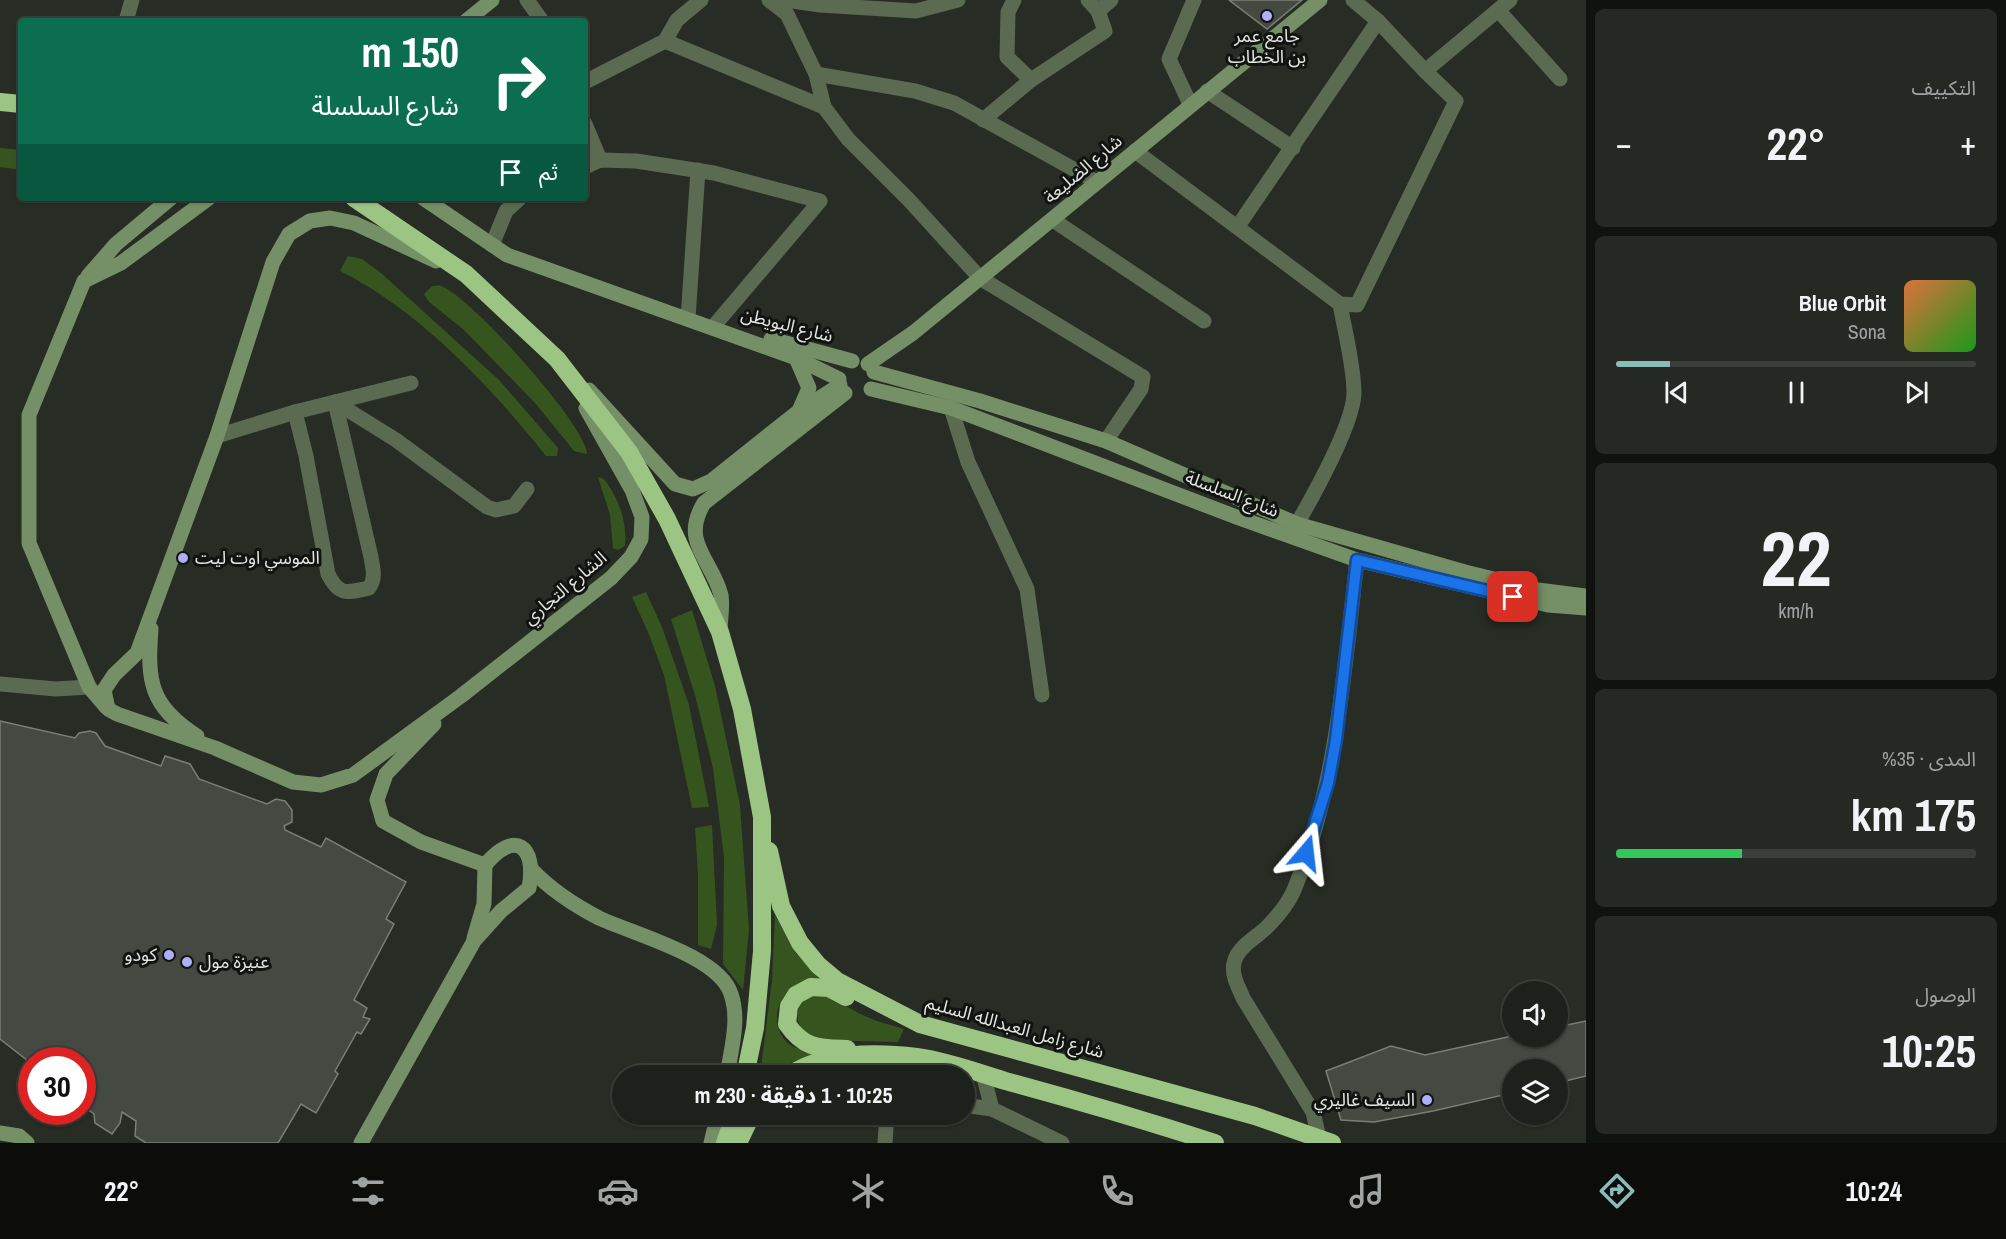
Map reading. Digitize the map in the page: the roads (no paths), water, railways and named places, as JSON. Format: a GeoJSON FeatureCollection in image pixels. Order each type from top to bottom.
{"type":"FeatureCollection","features":[{"type":"Feature","properties":{"kind":"highway"},"geometry":{"type":"LineString","coordinates":[[0,102],[18,105]]}},
{"type":"Feature","properties":{"kind":"highway"},"geometry":{"type":"LineString","coordinates":[[357,201],[466,274],[557,359],[629,452],[667,519],[720,632],[742,710],[762,817],[762,951],[755,1028],[747,1065]]}},
{"type":"Feature","properties":{"kind":"highway","name":"شارع زامل العبدالله السليم"},"geometry":{"type":"LineString","coordinates":[[762,817],[781,906],[800,943],[818,965],[837,981],[920,1024],[1255,1116],[1325,1140]]}},
{"type":"Feature","properties":{"kind":"highway"},"geometry":{"type":"LineString","coordinates":[[920,1024],[874,1012],[829,988],[811,987],[796,995],[789,1006],[787,1024],[796,1037],[809,1046],[885,1050],[918,1057],[1143,1119],[1215,1143]]}},
{"type":"Feature","properties":{"kind":"highway"},"geometry":{"type":"LineString","coordinates":[[811,1065],[826,1060],[865,1055],[918,1057]]}},
{"type":"Feature","properties":{"kind":"highway"},"geometry":{"type":"LineString","coordinates":[[725,1143],[731,1125]]}},
{"type":"Feature","properties":{"kind":"highway"},"geometry":{"type":"LineString","coordinates":[[738,1143],[747,1125]]}},
{"type":"Feature","properties":{"kind":"street"},"geometry":{"type":"LineString","coordinates":[[127,18],[132,0]]}},
{"type":"Feature","properties":{"kind":"street"},"geometry":{"type":"LineString","coordinates":[[470,18],[492,0]]}},
{"type":"Feature","properties":{"kind":"street"},"geometry":{"type":"LineString","coordinates":[[526,0],[540,18]]}},
{"type":"Feature","properties":{"kind":"street"},"geometry":{"type":"LineString","coordinates":[[588,80],[665,41],[677,20],[701,0]]}},
{"type":"Feature","properties":{"kind":"street"},"geometry":{"type":"LineString","coordinates":[[769,0],[787,14],[816,74],[824,107],[848,139],[909,200],[980,278],[1143,377],[1141,389],[1106,441]]}},
{"type":"Feature","properties":{"kind":"street"},"geometry":{"type":"LineString","coordinates":[[786,0],[916,11],[958,0]]}},
{"type":"Feature","properties":{"kind":"street"},"geometry":{"type":"LineString","coordinates":[[1014,0],[1008,12],[1006,57],[1031,80]]}},
{"type":"Feature","properties":{"kind":"street"},"geometry":{"type":"LineString","coordinates":[[983,120],[1031,80],[1105,31],[1093,6],[1111,0]]}},
{"type":"Feature","properties":{"kind":"street"},"geometry":{"type":"LineString","coordinates":[[1190,104],[1169,59],[1194,0]]}},
{"type":"Feature","properties":{"kind":"street","name":"شارع الضليعة"},"geometry":{"type":"LineString","coordinates":[[871,368],[1053,220],[1190,104],[1320,0]]}},
{"type":"Feature","properties":{"kind":"street"},"geometry":{"type":"LineString","coordinates":[[1135,151],[1340,304],[1357,304],[1456,101],[1377,21],[1353,0]]}},
{"type":"Feature","properties":{"kind":"street"},"geometry":{"type":"LineString","coordinates":[[1425,71],[1504,5],[1560,79]]}},
{"type":"Feature","properties":{"kind":"street"},"geometry":{"type":"LineString","coordinates":[[1238,226],[1377,21]]}},
{"type":"Feature","properties":{"kind":"street"},"geometry":{"type":"LineString","coordinates":[[665,41],[824,107]]}},
{"type":"Feature","properties":{"kind":"street"},"geometry":{"type":"LineString","coordinates":[[816,74],[915,91],[954,103],[1097,182]]}},
{"type":"Feature","properties":{"kind":"street"},"geometry":{"type":"LineString","coordinates":[[1207,91],[1293,148]]}},
{"type":"Feature","properties":{"kind":"street"},"geometry":{"type":"LineString","coordinates":[[0,96],[18,104]]}},
{"type":"Feature","properties":{"kind":"street"},"geometry":{"type":"LineString","coordinates":[[588,131],[600,160]]}},
{"type":"Feature","properties":{"kind":"street"},"geometry":{"type":"LineString","coordinates":[[588,166],[600,160],[636,161],[698,170],[820,201],[713,327]]}},
{"type":"Feature","properties":{"kind":"street"},"geometry":{"type":"LineString","coordinates":[[688,319],[698,170]]}},
{"type":"Feature","properties":{"kind":"street"},"geometry":{"type":"LineString","coordinates":[[167,201],[116,244],[84,281],[29,415],[29,543],[89,687],[108,709],[117,714],[215,748],[293,782],[321,785],[353,775],[461,696]]}},
{"type":"Feature","properties":{"kind":"street"},"geometry":{"type":"LineString","coordinates":[[84,281],[121,263],[205,201]]}},
{"type":"Feature","properties":{"kind":"street"},"geometry":{"type":"LineString","coordinates":[[427,201],[507,255],[796,358],[841,386],[859,397],[872,389],[875,380],[871,368],[858,360],[852,361],[843,368],[841,386],[704,503],[696,517],[695,534],[704,561],[721,595],[720,632]]}},
{"type":"Feature","properties":{"kind":"street"},"geometry":{"type":"LineString","coordinates":[[492,246],[506,211],[517,201]]}},
{"type":"Feature","properties":{"kind":"street"},"geometry":{"type":"LineString","coordinates":[[108,709],[104,690],[114,675],[137,653],[217,436],[273,262],[289,234],[310,221],[338,219],[354,223],[466,274]]}},
{"type":"Feature","properties":{"kind":"street"},"geometry":{"type":"LineString","coordinates":[[1053,220],[1204,321]]}},
{"type":"Feature","properties":{"kind":"street"},"geometry":{"type":"LineString","coordinates":[[1297,524],[1324,475],[1347,423],[1354,394],[1340,304]]}},
{"type":"Feature","properties":{"kind":"street","name":"شارع البويطن"},"geometry":{"type":"LineString","coordinates":[[713,327],[764,337],[852,361]]}},
{"type":"Feature","properties":{"kind":"street"},"geometry":{"type":"LineString","coordinates":[[796,358],[809,388],[799,411]]}},
{"type":"Feature","properties":{"kind":"street"},"geometry":{"type":"LineString","coordinates":[[557,359],[625,427],[675,484],[693,489],[711,481],[799,411],[841,386]]}},
{"type":"Feature","properties":{"kind":"street","name":"الشارع التجاري"},"geometry":{"type":"LineString","coordinates":[[461,696],[611,578],[631,557],[641,538],[642,517],[632,490],[601,432],[557,359]]}},
{"type":"Feature","properties":{"kind":"street","name":"شارع السلسلة"},"geometry":{"type":"LineString","coordinates":[[871,368],[1106,441],[1297,524],[1465,572],[1538,590],[1586,596]]}},
{"type":"Feature","properties":{"kind":"street"},"geometry":{"type":"LineString","coordinates":[[217,436],[295,412],[411,383]]}},
{"type":"Feature","properties":{"kind":"street","name":"شارع السلسلة"},"geometry":{"type":"LineString","coordinates":[[872,389],[951,408],[1239,518],[1357,560],[1548,605],[1586,608]]}},
{"type":"Feature","properties":{"kind":"street"},"geometry":{"type":"LineString","coordinates":[[295,412],[306,456],[328,574],[334,586],[341,591],[350,592],[369,588],[373,582],[374,573],[335,402]]}},
{"type":"Feature","properties":{"kind":"street"},"geometry":{"type":"LineString","coordinates":[[335,402],[396,440],[487,507],[496,510],[514,506],[527,489]]}},
{"type":"Feature","properties":{"kind":"street"},"geometry":{"type":"LineString","coordinates":[[951,408],[968,462],[1027,589],[1042,695]]}},
{"type":"Feature","properties":{"kind":"street"},"geometry":{"type":"LineString","coordinates":[[1325,1140],[1313,1112],[1243,998],[1235,978],[1234,963],[1240,951],[1285,907],[1293,892],[1328,783],[1336,740],[1357,560]]}},
{"type":"Feature","properties":{"kind":"street"},"geometry":{"type":"LineString","coordinates":[[152,611],[149,662],[154,692],[164,711],[182,727],[215,748]]}},
{"type":"Feature","properties":{"kind":"street"},"geometry":{"type":"LineString","coordinates":[[0,684],[56,689],[89,687]]}},
{"type":"Feature","properties":{"kind":"street"},"geometry":{"type":"LineString","coordinates":[[461,696],[386,774],[377,800],[383,821],[421,842],[485,865]]}},
{"type":"Feature","properties":{"kind":"street"},"geometry":{"type":"LineString","coordinates":[[361,1143],[474,941],[501,911],[529,888],[532,870],[530,857],[524,850],[509,845],[497,850],[485,865],[484,904],[474,941]]}},
{"type":"Feature","properties":{"kind":"street"},"geometry":{"type":"LineString","coordinates":[[532,870],[553,891],[590,912],[700,961],[719,976],[730,992],[734,1008],[734,1029],[729,1065]]}},
{"type":"Feature","properties":{"kind":"street"},"geometry":{"type":"LineString","coordinates":[[983,1074],[992,1110]]}},
{"type":"Feature","properties":{"kind":"street"},"geometry":{"type":"LineString","coordinates":[[975,1107],[992,1110],[1062,1143]]}},
{"type":"Feature","properties":{"kind":"street"},"geometry":{"type":"LineString","coordinates":[[711,1143],[715,1125]]}},
{"type":"Feature","properties":{"kind":"street"},"geometry":{"type":"LineString","coordinates":[[885,1143],[886,1125]]}},
{"type":"Feature","properties":{"kind":"street"},"geometry":{"type":"LineString","coordinates":[[0,1132],[19,1136],[27,1143]]}},
{"type":"Feature","properties":{"kind":"place","name":"جامع عمر بن الخطاب"},"geometry":{"type":"Point","coordinates":[1267,16]}},
{"type":"Feature","properties":{"kind":"place","name":"الموسي اوت ليت"},"geometry":{"type":"Point","coordinates":[183,558]}},
{"type":"Feature","properties":{"kind":"place","name":"كودو"},"geometry":{"type":"Point","coordinates":[169,955]}},
{"type":"Feature","properties":{"kind":"place","name":"عنيزة مول"},"geometry":{"type":"Point","coordinates":[187,962]}},
{"type":"Feature","properties":{"kind":"place","name":"السيف غاليري"},"geometry":{"type":"Point","coordinates":[1427,1100]}}]}
